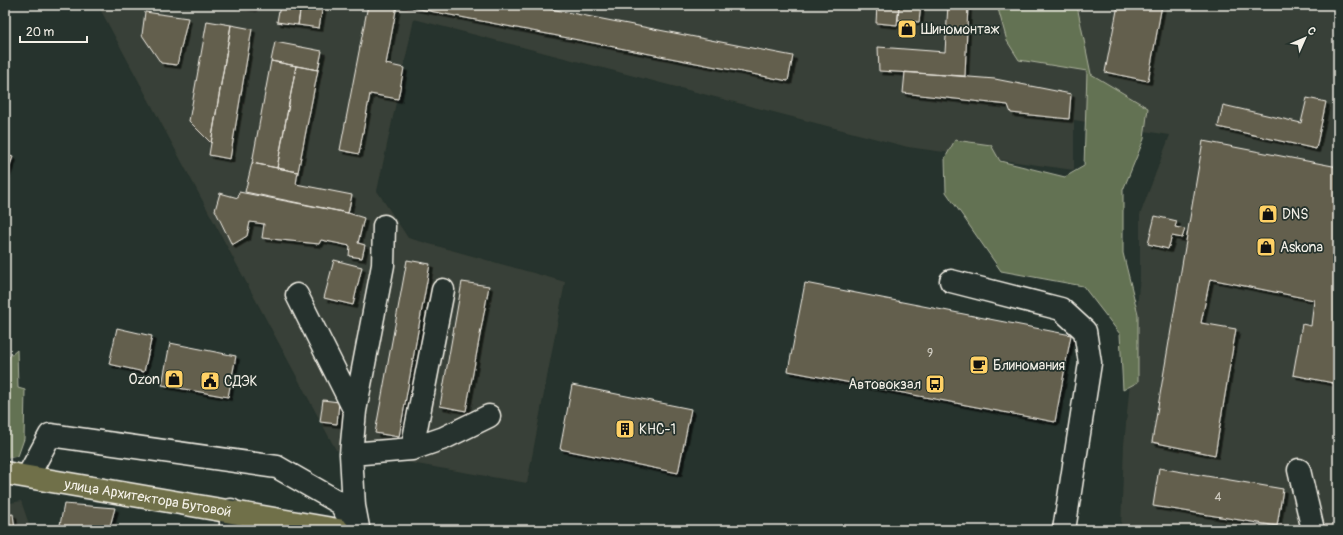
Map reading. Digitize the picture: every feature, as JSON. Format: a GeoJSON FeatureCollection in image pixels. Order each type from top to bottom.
{"type":"FeatureCollection","features":[{"type":"Feature","properties":{"kind":"main road","name":"улица Архитектора Бутовой"},"geometry":{"type":"LineString","coordinates":[[5,473],[166,501],[231,520],[338,530]]}},
{"type":"Feature","properties":{"kind":"lane"},"geometry":{"type":"LineString","coordinates":[[357,530],[351,454],[355,411],[383,265],[384,226]]}},
{"type":"Feature","properties":{"kind":"lane"},"geometry":{"type":"LineString","coordinates":[[951,281],[1061,309],[1084,332],[1090,363],[1064,530]]}},
{"type":"Feature","properties":{"kind":"lane"},"geometry":{"type":"LineString","coordinates":[[412,449],[444,290]]}},
{"type":"Feature","properties":{"kind":"lane"},"geometry":{"type":"LineString","coordinates":[[297,295],[355,411]]}},
{"type":"Feature","properties":{"kind":"lane"},"geometry":{"type":"LineString","coordinates":[[351,454],[412,449],[444,438],[489,416]]}},
{"type":"Feature","properties":{"kind":"lane"},"geometry":{"type":"LineString","coordinates":[[28,476],[50,435],[277,467],[340,503],[357,530]]}},
{"type":"Feature","properties":{"kind":"lane"},"geometry":{"type":"LineString","coordinates":[[1299,470],[1313,530]]}},
{"type":"Feature","properties":{"kind":"shaded area"},"geometry":{"type":"Polygon","coordinates":[[[98,5],[1338,5],[1338,530],[1121,530],[1124,445],[1140,276],[1140,215],[1170,135],[1074,120],[1074,170],[908,147],[414,19],[377,191],[408,238],[565,282],[527,483],[336,450],[98,5]]]}},
{"type":"Feature","properties":{"kind":"shaded area"},"geometry":{"type":"Polygon","coordinates":[[[21,501],[31,530],[5,530],[5,504],[21,501]]]}},
{"type":"Feature","properties":{"kind":"green space"},"geometry":{"type":"Polygon","coordinates":[[[997,5],[1077,6],[1091,74],[1148,108],[1144,139],[1123,190],[1123,253],[1138,314],[1138,382],[1123,390],[1120,334],[1083,286],[1001,271],[946,192],[945,158],[955,140],[991,145],[1000,161],[1065,177],[1084,166],[1087,71],[1019,60],[1007,41],[997,5]]]}},
{"type":"Feature","properties":{"kind":"green space"},"geometry":{"type":"Polygon","coordinates":[[[17,350],[18,388],[25,390],[24,439],[18,456],[7,458],[5,456],[5,382],[9,357],[17,350]]]}},
{"type":"Feature","properties":{"kind":"building"},"geometry":{"type":"Polygon","coordinates":[[[234,5],[254,5],[253,8],[234,5]]]}},
{"type":"Feature","properties":{"kind":"building"},"geometry":{"type":"Polygon","coordinates":[[[280,5],[301,5],[298,25],[277,22],[280,5]]]}},
{"type":"Feature","properties":{"kind":"building"},"geometry":{"type":"Polygon","coordinates":[[[301,5],[323,5],[319,28],[298,25],[301,5]]]}},
{"type":"Feature","properties":{"kind":"building"},"geometry":{"type":"Polygon","coordinates":[[[368,5],[397,5],[386,64],[404,68],[398,99],[370,94],[359,154],[340,150],[368,5]]]}},
{"type":"Feature","properties":{"kind":"building"},"geometry":{"type":"Polygon","coordinates":[[[399,5],[530,5],[793,56],[788,81],[399,5]]]}},
{"type":"Feature","properties":{"kind":"building"},"geometry":{"type":"Polygon","coordinates":[[[877,5],[899,5],[897,25],[876,23],[877,5]]]}},
{"type":"Feature","properties":{"kind":"building"},"geometry":{"type":"Polygon","coordinates":[[[899,5],[921,5],[919,22],[898,20],[899,5]]]}},
{"type":"Feature","properties":{"kind":"building"},"geometry":{"type":"Polygon","coordinates":[[[948,5],[968,5],[965,76],[879,71],[878,47],[945,52],[948,5]]]}},
{"type":"Feature","properties":{"kind":"building"},"geometry":{"type":"Polygon","coordinates":[[[1118,5],[1162,5],[1148,81],[1105,72],[1118,5]]]}},
{"type":"Feature","properties":{"kind":"building"},"geometry":{"type":"Polygon","coordinates":[[[145,12],[188,18],[177,65],[161,63],[142,35],[145,12]]]}},
{"type":"Feature","properties":{"kind":"building"},"geometry":{"type":"Polygon","coordinates":[[[207,21],[231,25],[211,143],[189,121],[207,21]]]}},
{"type":"Feature","properties":{"kind":"building"},"geometry":{"type":"Polygon","coordinates":[[[231,25],[252,29],[230,159],[209,155],[231,25]]]}},
{"type":"Feature","properties":{"kind":"building"},"geometry":{"type":"Polygon","coordinates":[[[275,42],[322,51],[318,70],[271,61],[275,42]]]}},
{"type":"Feature","properties":{"kind":"building"},"geometry":{"type":"Polygon","coordinates":[[[271,61],[296,66],[277,168],[252,163],[271,61]]]}},
{"type":"Feature","properties":{"kind":"building"},"geometry":{"type":"Polygon","coordinates":[[[296,66],[318,70],[298,172],[277,168],[296,66]]]}},
{"type":"Feature","properties":{"kind":"building"},"geometry":{"type":"Polygon","coordinates":[[[905,72],[995,79],[1071,94],[1069,119],[1011,113],[1008,105],[903,93],[905,72]]]}},
{"type":"Feature","properties":{"kind":"building"},"geometry":{"type":"Polygon","coordinates":[[[1307,98],[1326,102],[1316,149],[1218,127],[1223,105],[1301,123],[1307,98]]]}},
{"type":"Feature","properties":{"kind":"building"},"geometry":{"type":"Polygon","coordinates":[[[1203,141],[1338,167],[1338,384],[1293,375],[1302,324],[1311,326],[1314,300],[1210,279],[1201,323],[1236,329],[1215,455],[1152,442],[1203,141]]]}},
{"type":"Feature","properties":{"kind":"building"},"geometry":{"type":"Polygon","coordinates":[[[5,154],[13,157],[5,178],[5,154]]]}},
{"type":"Feature","properties":{"kind":"building"},"geometry":{"type":"Polygon","coordinates":[[[252,163],[298,172],[296,184],[352,195],[348,213],[245,192],[252,163]]]}},
{"type":"Feature","properties":{"kind":"building"},"geometry":{"type":"Polygon","coordinates":[[[239,192],[348,213],[364,218],[358,243],[365,245],[362,258],[349,256],[350,246],[321,240],[319,244],[262,238],[264,224],[250,222],[247,236],[232,245],[215,210],[220,193],[238,198],[239,192]]]}},
{"type":"Feature","properties":{"kind":"building"},"geometry":{"type":"Polygon","coordinates":[[[1155,216],[1177,221],[1175,227],[1185,229],[1182,238],[1172,236],[1168,249],[1148,244],[1155,216]]]}},
{"type":"Feature","properties":{"kind":"building"},"geometry":{"type":"Polygon","coordinates":[[[334,260],[362,267],[353,305],[324,298],[334,260]]]}},
{"type":"Feature","properties":{"kind":"building"},"geometry":{"type":"Polygon","coordinates":[[[407,260],[430,264],[399,437],[375,433],[407,260]]]}},
{"type":"Feature","properties":{"kind":"building"},"geometry":{"type":"Polygon","coordinates":[[[462,282],[489,286],[466,411],[440,406],[462,282]]]}},
{"type":"Feature","properties":{"kind":"building"},"geometry":{"type":"Polygon","coordinates":[[[805,283],[1071,335],[1055,422],[788,371],[805,283]]]}},
{"type":"Feature","properties":{"kind":"building"},"geometry":{"type":"Polygon","coordinates":[[[117,328],[152,336],[144,372],[109,364],[117,328]]]}},
{"type":"Feature","properties":{"kind":"building"},"geometry":{"type":"Polygon","coordinates":[[[170,343],[236,356],[228,397],[162,385],[170,343]]]}},
{"type":"Feature","properties":{"kind":"building","name":"КНС-1"},"geometry":{"type":"Polygon","coordinates":[[[572,385],[691,409],[678,473],[560,449],[572,385]]]}},
{"type":"Feature","properties":{"kind":"building"},"geometry":{"type":"Polygon","coordinates":[[[323,400],[339,402],[337,424],[320,422],[323,400]]]}},
{"type":"Feature","properties":{"kind":"building"},"geometry":{"type":"Polygon","coordinates":[[[1159,468],[1283,489],[1277,526],[1153,506],[1159,468]]]}},
{"type":"Feature","properties":{"kind":"building"},"geometry":{"type":"Polygon","coordinates":[[[64,504],[115,508],[109,530],[59,530],[64,504]]]}},
{"type":"Feature","properties":{"kind":"building"},"geometry":{"type":"Polygon","coordinates":[[[13,514],[15,530],[5,530],[5,515],[13,514]]]}},
{"type":"Feature","properties":{"kind":"place","name":"Шиномонтаж"},"geometry":{"type":"Point","coordinates":[907,29]}},
{"type":"Feature","properties":{"kind":"place","name":"DNS"},"geometry":{"type":"Point","coordinates":[1268,214]}},
{"type":"Feature","properties":{"kind":"place","name":"Askona"},"geometry":{"type":"Point","coordinates":[1266,247]}},
{"type":"Feature","properties":{"kind":"place","name":"Блиномания"},"geometry":{"type":"Point","coordinates":[979,365]}},
{"type":"Feature","properties":{"kind":"place","name":"Ozon"},"geometry":{"type":"Point","coordinates":[174,379]}},
{"type":"Feature","properties":{"kind":"place","name":"СДЭК"},"geometry":{"type":"Point","coordinates":[210,381]}},
{"type":"Feature","properties":{"kind":"place","name":"Автовокзал"},"geometry":{"type":"Point","coordinates":[935,384]}},
{"type":"Feature","properties":{"kind":"place","name":"КНС-1"},"geometry":{"type":"Point","coordinates":[625,429]}}]}
